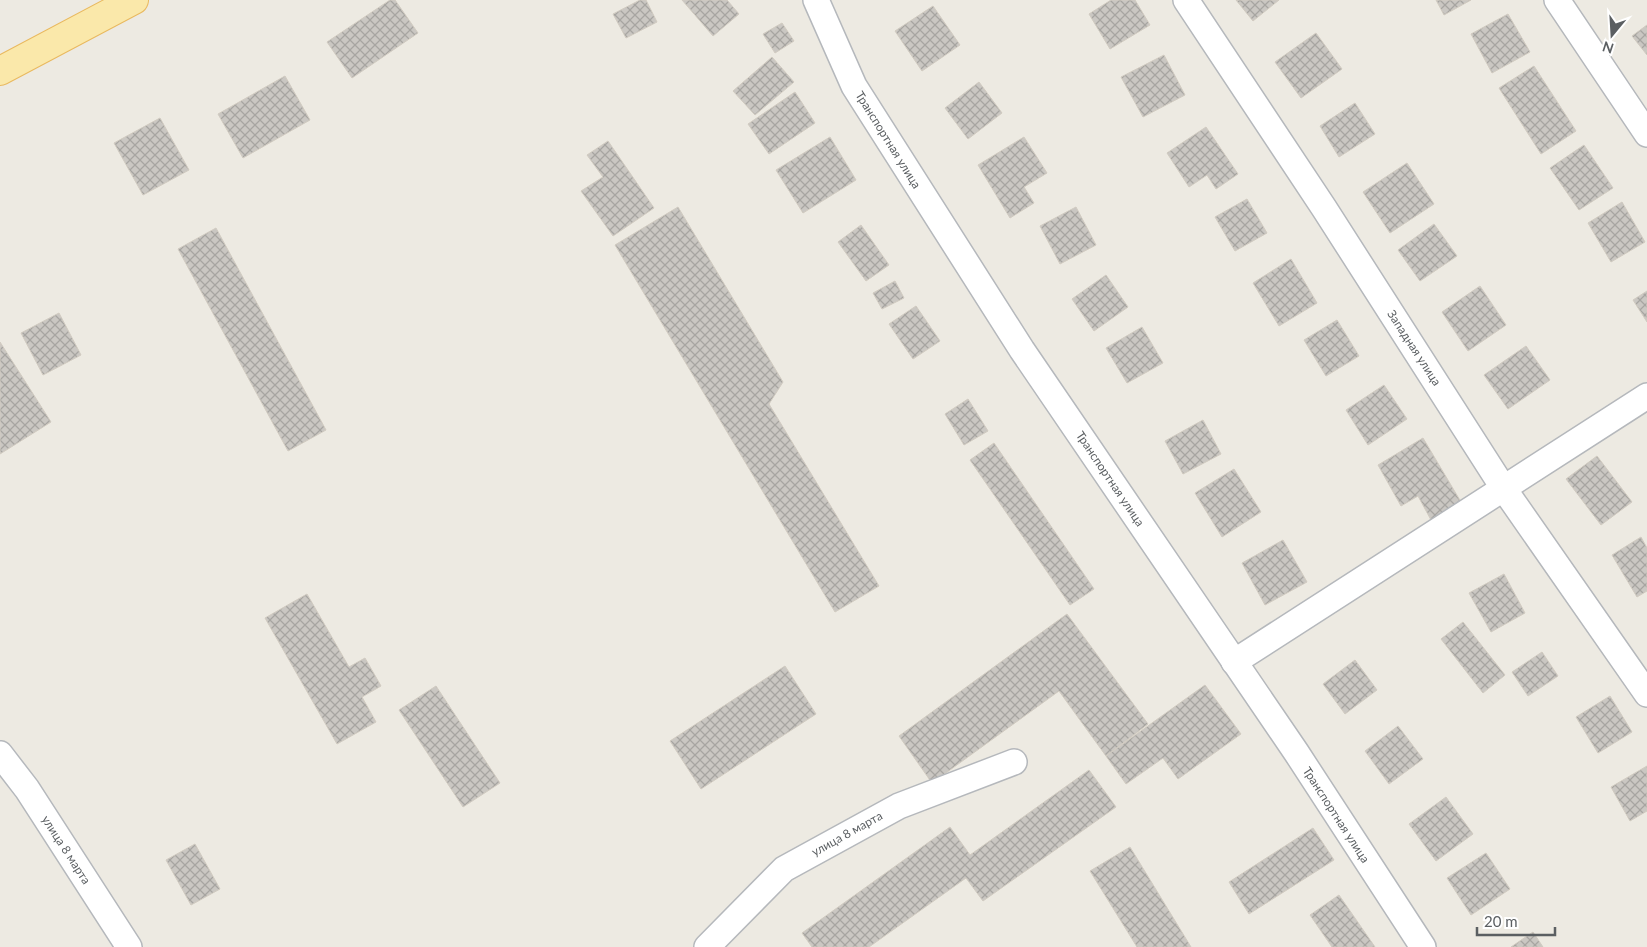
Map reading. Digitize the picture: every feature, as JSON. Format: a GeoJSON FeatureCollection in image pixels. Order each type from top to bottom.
{"type":"FeatureCollection","features":[{"type":"Feature","properties":{"kind":"main road"},"geometry":{"type":"LineString","coordinates":[[0,71],[134,0]]}},
{"type":"Feature","properties":{"kind":"street","name":"Транспортная улица"},"geometry":{"type":"LineString","coordinates":[[816,0],[854,86],[1022,350],[1296,752],[1423,947]]}},
{"type":"Feature","properties":{"kind":"street","name":"Западная улица"},"geometry":{"type":"LineString","coordinates":[[1186,0],[1324,208],[1504,489],[1647,694]]}},
{"type":"Feature","properties":{"kind":"street"},"geometry":{"type":"LineString","coordinates":[[1557,0],[1647,134]]}},
{"type":"Feature","properties":{"kind":"street"},"geometry":{"type":"LineString","coordinates":[[1234,662],[1647,396]]}},
{"type":"Feature","properties":{"kind":"street","name":"улица 8 марта"},"geometry":{"type":"LineString","coordinates":[[0,754],[27,789],[128,947]]}},
{"type":"Feature","properties":{"kind":"street","name":"улица 8 марта"},"geometry":{"type":"LineString","coordinates":[[707,947],[784,869],[899,806],[1014,762]]}},
{"type":"Feature","properties":{"kind":"building"},"geometry":{"type":"Polygon","coordinates":[[[390,0],[395,0],[418,33],[352,78],[327,42],[390,0]]]}},
{"type":"Feature","properties":{"kind":"building"},"geometry":{"type":"Polygon","coordinates":[[[640,0],[646,0],[657,22],[626,38],[613,14],[640,0]]]}},
{"type":"Feature","properties":{"kind":"building"},"geometry":{"type":"Polygon","coordinates":[[[682,0],[727,0],[739,14],[713,36],[682,0]]]}},
{"type":"Feature","properties":{"kind":"building"},"geometry":{"type":"Polygon","coordinates":[[[1111,0],[1135,0],[1150,25],[1110,49],[1089,14],[1111,0]]]}},
{"type":"Feature","properties":{"kind":"building"},"geometry":{"type":"Polygon","coordinates":[[[1236,0],[1279,0],[1253,21],[1236,0]]]}},
{"type":"Feature","properties":{"kind":"building"},"geometry":{"type":"Polygon","coordinates":[[[1436,0],[1471,0],[1444,15],[1436,0]]]}},
{"type":"Feature","properties":{"kind":"building"},"geometry":{"type":"Polygon","coordinates":[[[933,6],[960,45],[922,71],[895,31],[933,6]]]}},
{"type":"Feature","properties":{"kind":"building"},"geometry":{"type":"Polygon","coordinates":[[[1508,14],[1530,52],[1492,73],[1471,34],[1508,14]]]}},
{"type":"Feature","properties":{"kind":"building"},"geometry":{"type":"Polygon","coordinates":[[[782,23],[794,41],[775,53],[763,34],[782,23]]]}},
{"type":"Feature","properties":{"kind":"building"},"geometry":{"type":"Polygon","coordinates":[[[1647,25],[1647,55],[1632,36],[1647,25]]]}},
{"type":"Feature","properties":{"kind":"building"},"geometry":{"type":"Polygon","coordinates":[[[1316,33],[1342,69],[1301,98],[1275,62],[1316,33]]]}},
{"type":"Feature","properties":{"kind":"building"},"geometry":{"type":"Polygon","coordinates":[[[1164,55],[1185,95],[1143,117],[1121,77],[1164,55]]]}},
{"type":"Feature","properties":{"kind":"building"},"geometry":{"type":"Polygon","coordinates":[[[772,57],[794,82],[755,115],[733,91],[772,57]]]}},
{"type":"Feature","properties":{"kind":"building"},"geometry":{"type":"Polygon","coordinates":[[[1534,66],[1576,131],[1541,154],[1499,88],[1534,66]]]}},
{"type":"Feature","properties":{"kind":"building"},"geometry":{"type":"Polygon","coordinates":[[[285,76],[310,120],[243,158],[218,114],[285,76]]]}},
{"type":"Feature","properties":{"kind":"building"},"geometry":{"type":"Polygon","coordinates":[[[979,82],[1002,113],[968,139],[945,108],[979,82]]]}},
{"type":"Feature","properties":{"kind":"building"},"geometry":{"type":"Polygon","coordinates":[[[795,92],[815,123],[769,154],[748,124],[795,92]]]}},
{"type":"Feature","properties":{"kind":"building"},"geometry":{"type":"Polygon","coordinates":[[[1355,103],[1375,134],[1339,157],[1320,126],[1355,103]]]}},
{"type":"Feature","properties":{"kind":"building"},"geometry":{"type":"Polygon","coordinates":[[[160,118],[189,170],[143,195],[114,143],[160,118]]]}},
{"type":"Feature","properties":{"kind":"building"},"geometry":{"type":"Polygon","coordinates":[[[1206,127],[1238,174],[1216,189],[1207,175],[1189,187],[1167,153],[1206,127]]]}},
{"type":"Feature","properties":{"kind":"building"},"geometry":{"type":"Polygon","coordinates":[[[830,137],[856,180],[803,213],[776,170],[830,137]]]}},
{"type":"Feature","properties":{"kind":"building"},"geometry":{"type":"Polygon","coordinates":[[[1024,137],[1047,173],[1024,187],[1034,203],[1010,218],[978,165],[1024,137]]]}},
{"type":"Feature","properties":{"kind":"building"},"geometry":{"type":"Polygon","coordinates":[[[608,141],[654,208],[613,236],[581,191],[603,177],[587,155],[608,141]]]}},
{"type":"Feature","properties":{"kind":"building"},"geometry":{"type":"Polygon","coordinates":[[[1584,145],[1613,188],[1579,210],[1550,168],[1584,145]]]}},
{"type":"Feature","properties":{"kind":"building"},"geometry":{"type":"Polygon","coordinates":[[[1407,163],[1434,204],[1390,233],[1363,192],[1407,163]]]}},
{"type":"Feature","properties":{"kind":"building"},"geometry":{"type":"Polygon","coordinates":[[[1247,199],[1267,233],[1235,251],[1215,217],[1247,199]]]}},
{"type":"Feature","properties":{"kind":"building"},"geometry":{"type":"Polygon","coordinates":[[[1622,202],[1645,242],[1611,262],[1588,223],[1622,202]]]}},
{"type":"Feature","properties":{"kind":"building"},"geometry":{"type":"Polygon","coordinates":[[[678,207],[783,382],[769,404],[879,586],[835,612],[615,245],[678,207]]]}},
{"type":"Feature","properties":{"kind":"building"},"geometry":{"type":"Polygon","coordinates":[[[1076,207],[1096,245],[1060,264],[1040,226],[1076,207]]]}},
{"type":"Feature","properties":{"kind":"building"},"geometry":{"type":"Polygon","coordinates":[[[1434,224],[1457,256],[1420,281],[1398,250],[1434,224]]]}},
{"type":"Feature","properties":{"kind":"building"},"geometry":{"type":"Polygon","coordinates":[[[861,225],[889,265],[866,281],[838,242],[861,225]]]}},
{"type":"Feature","properties":{"kind":"building"},"geometry":{"type":"Polygon","coordinates":[[[216,228],[326,430],[288,451],[178,249],[216,228]]]}},
{"type":"Feature","properties":{"kind":"building"},"geometry":{"type":"Polygon","coordinates":[[[1291,259],[1317,303],[1279,326],[1253,283],[1291,259]]]}},
{"type":"Feature","properties":{"kind":"building"},"geometry":{"type":"Polygon","coordinates":[[[1106,275],[1128,307],[1094,331],[1072,299],[1106,275]]]}},
{"type":"Feature","properties":{"kind":"building"},"geometry":{"type":"Polygon","coordinates":[[[895,281],[904,298],[882,309],[873,293],[895,281]]]}},
{"type":"Feature","properties":{"kind":"building"},"geometry":{"type":"Polygon","coordinates":[[[1480,286],[1506,325],[1468,351],[1442,312],[1480,286]]]}},
{"type":"Feature","properties":{"kind":"building"},"geometry":{"type":"Polygon","coordinates":[[[1647,291],[1647,322],[1633,300],[1647,291]]]}},
{"type":"Feature","properties":{"kind":"building"},"geometry":{"type":"Polygon","coordinates":[[[916,306],[940,341],[913,359],[889,324],[916,306]]]}},
{"type":"Feature","properties":{"kind":"building"},"geometry":{"type":"Polygon","coordinates":[[[59,313],[81,355],[43,375],[21,333],[59,313]]]}},
{"type":"Feature","properties":{"kind":"building"},"geometry":{"type":"Polygon","coordinates":[[[1337,320],[1359,356],[1326,376],[1304,340],[1337,320]]]}},
{"type":"Feature","properties":{"kind":"building"},"geometry":{"type":"Polygon","coordinates":[[[1142,327],[1163,363],[1127,383],[1106,348],[1142,327]]]}},
{"type":"Feature","properties":{"kind":"building"},"geometry":{"type":"Polygon","coordinates":[[[0,342],[51,422],[0,454],[0,342]]]}},
{"type":"Feature","properties":{"kind":"building"},"geometry":{"type":"Polygon","coordinates":[[[1526,346],[1550,380],[1508,409],[1484,375],[1526,346]]]}},
{"type":"Feature","properties":{"kind":"building"},"geometry":{"type":"Polygon","coordinates":[[[1384,385],[1407,419],[1368,445],[1346,410],[1384,385]]]}},
{"type":"Feature","properties":{"kind":"building"},"geometry":{"type":"Polygon","coordinates":[[[968,399],[988,431],[964,445],[945,414],[968,399]]]}},
{"type":"Feature","properties":{"kind":"building"},"geometry":{"type":"Polygon","coordinates":[[[1203,420],[1221,454],[1183,474],[1165,441],[1203,420]]]}},
{"type":"Feature","properties":{"kind":"building"},"geometry":{"type":"Polygon","coordinates":[[[1423,438],[1461,502],[1431,520],[1418,496],[1401,506],[1378,465],[1423,438]]]}},
{"type":"Feature","properties":{"kind":"building"},"geometry":{"type":"Polygon","coordinates":[[[994,443],[1094,589],[1070,605],[970,460],[994,443]]]}},
{"type":"Feature","properties":{"kind":"building"},"geometry":{"type":"Polygon","coordinates":[[[1597,456],[1632,502],[1601,525],[1566,479],[1597,456]]]}},
{"type":"Feature","properties":{"kind":"building"},"geometry":{"type":"Polygon","coordinates":[[[1234,469],[1261,512],[1222,537],[1195,493],[1234,469]]]}},
{"type":"Feature","properties":{"kind":"building"},"geometry":{"type":"Polygon","coordinates":[[[1641,537],[1647,548],[1647,591],[1637,597],[1612,555],[1641,537]]]}},
{"type":"Feature","properties":{"kind":"building"},"geometry":{"type":"Polygon","coordinates":[[[1283,540],[1307,582],[1265,605],[1242,563],[1283,540]]]}},
{"type":"Feature","properties":{"kind":"building"},"geometry":{"type":"Polygon","coordinates":[[[1504,574],[1525,613],[1491,632],[1469,593],[1504,574]]]}},
{"type":"Feature","properties":{"kind":"building"},"geometry":{"type":"Polygon","coordinates":[[[307,594],[349,667],[365,658],[381,686],[362,697],[376,722],[337,744],[265,618],[307,594]]]}},
{"type":"Feature","properties":{"kind":"building"},"geometry":{"type":"Polygon","coordinates":[[[1067,614],[1148,724],[1106,756],[1059,691],[932,783],[899,736],[1067,614]]]}},
{"type":"Feature","properties":{"kind":"building"},"geometry":{"type":"Polygon","coordinates":[[[1463,622],[1505,675],[1483,693],[1441,639],[1463,622]]]}},
{"type":"Feature","properties":{"kind":"building"},"geometry":{"type":"Polygon","coordinates":[[[1542,652],[1558,676],[1528,696],[1512,672],[1542,652]]]}},
{"type":"Feature","properties":{"kind":"building"},"geometry":{"type":"Polygon","coordinates":[[[1355,660],[1377,690],[1345,714],[1323,684],[1355,660]]]}},
{"type":"Feature","properties":{"kind":"building"},"geometry":{"type":"Polygon","coordinates":[[[785,666],[816,714],[701,789],[670,741],[785,666]]]}},
{"type":"Feature","properties":{"kind":"building"},"geometry":{"type":"Polygon","coordinates":[[[1205,685],[1241,734],[1178,779],[1163,758],[1126,784],[1106,756],[1205,685]]]}},
{"type":"Feature","properties":{"kind":"building"},"geometry":{"type":"Polygon","coordinates":[[[436,686],[500,783],[463,807],[399,710],[436,686]]]}},
{"type":"Feature","properties":{"kind":"building"},"geometry":{"type":"Polygon","coordinates":[[[1610,696],[1632,732],[1598,753],[1576,717],[1610,696]]]}},
{"type":"Feature","properties":{"kind":"building"},"geometry":{"type":"Polygon","coordinates":[[[1398,726],[1423,759],[1389,784],[1365,751],[1398,726]]]}},
{"type":"Feature","properties":{"kind":"building"},"geometry":{"type":"Polygon","coordinates":[[[1647,766],[1647,811],[1630,821],[1611,787],[1647,766]]]}},
{"type":"Feature","properties":{"kind":"building"},"geometry":{"type":"Polygon","coordinates":[[[1089,770],[1116,807],[983,901],[966,878],[869,947],[812,947],[802,933],[950,827],[970,855],[1089,770]]]}},
{"type":"Feature","properties":{"kind":"building"},"geometry":{"type":"Polygon","coordinates":[[[1446,797],[1473,834],[1436,861],[1409,824],[1446,797]]]}},
{"type":"Feature","properties":{"kind":"building"},"geometry":{"type":"Polygon","coordinates":[[[1313,828],[1334,860],[1249,914],[1229,882],[1313,828]]]}},
{"type":"Feature","properties":{"kind":"building"},"geometry":{"type":"Polygon","coordinates":[[[195,844],[220,889],[191,905],[166,860],[195,844]]]}},
{"type":"Feature","properties":{"kind":"building"},"geometry":{"type":"Polygon","coordinates":[[[1130,847],[1191,947],[1137,947],[1090,871],[1130,847]]]}},
{"type":"Feature","properties":{"kind":"building"},"geometry":{"type":"Polygon","coordinates":[[[1486,853],[1510,889],[1471,915],[1447,878],[1486,853]]]}},
{"type":"Feature","properties":{"kind":"building"},"geometry":{"type":"Polygon","coordinates":[[[1339,895],[1375,947],[1332,947],[1310,915],[1339,895]]]}},
{"type":"Feature","properties":{"kind":"building"},"geometry":{"type":"Polygon","coordinates":[[[1533,932],[1543,947],[1511,947],[1533,932]]]}}]}
